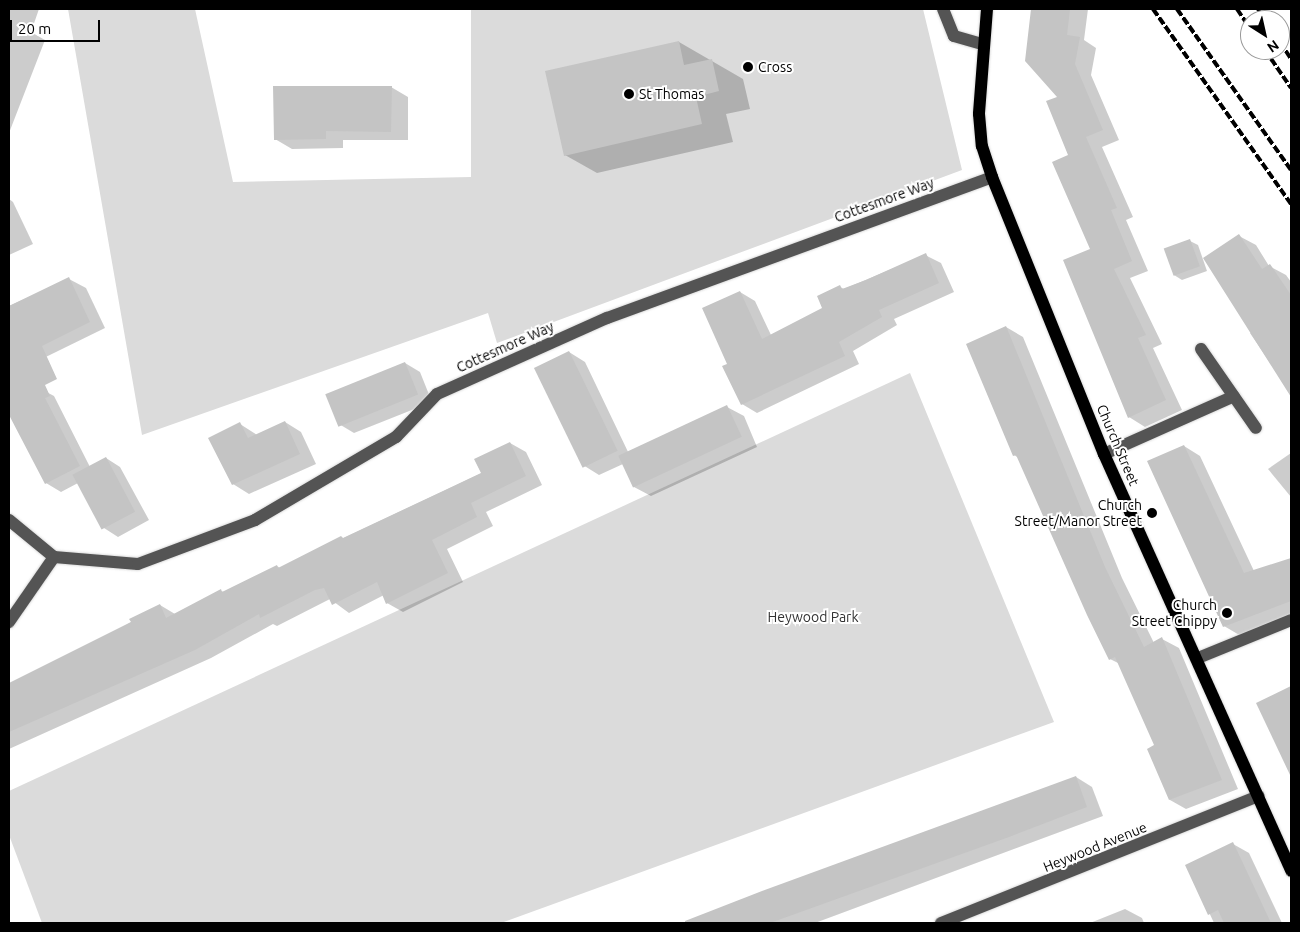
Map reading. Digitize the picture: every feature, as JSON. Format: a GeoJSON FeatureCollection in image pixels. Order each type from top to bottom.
{"type":"FeatureCollection","features":[{"type":"Feature","properties":{"kind":"main road","name":"Church Street"},"geometry":{"type":"LineString","coordinates":[[987,9],[982,44],[979,114],[982,146],[992,177],[1104,454],[1198,658],[1291,871]]}},
{"type":"Feature","properties":{"kind":"street"},"geometry":{"type":"LineString","coordinates":[[943,9],[954,36],[982,44]]}},
{"type":"Feature","properties":{"kind":"street","name":"Cottesmore Way"},"geometry":{"type":"LineString","coordinates":[[54,557],[138,564],[255,520],[396,437],[437,394],[607,318],[992,177]]}},
{"type":"Feature","properties":{"kind":"street"},"geometry":{"type":"LineString","coordinates":[[1201,349],[1256,428]]}},
{"type":"Feature","properties":{"kind":"street"},"geometry":{"type":"LineString","coordinates":[[1104,454],[1234,396]]}},
{"type":"Feature","properties":{"kind":"street"},"geometry":{"type":"LineString","coordinates":[[9,520],[54,557],[9,622]]}},
{"type":"Feature","properties":{"kind":"street"},"geometry":{"type":"LineString","coordinates":[[1198,658],[1291,620]]}},
{"type":"Feature","properties":{"kind":"street","name":"Heywood Avenue"},"geometry":{"type":"LineString","coordinates":[[941,923],[960,920],[1259,796]]}},
{"type":"Feature","properties":{"kind":"green space"},"geometry":{"type":"Polygon","coordinates":[[[68,9],[195,9],[233,182],[471,177],[471,9],[923,9],[962,170],[497,343],[488,313],[142,435],[68,9]]]}},
{"type":"Feature","properties":{"kind":"green space","name":"Heywood Park"},"geometry":{"type":"Polygon","coordinates":[[[910,373],[1054,722],[501,923],[42,923],[9,835],[9,791],[910,373]]]}},
{"type":"Feature","properties":{"kind":"building"},"geometry":{"type":"Polygon","coordinates":[[[1031,9],[1070,9],[1067,35],[1080,37],[1075,64],[1103,130],[1086,137],[1117,208],[1111,210],[1132,261],[1114,269],[1146,335],[1138,338],[1166,400],[1128,418],[1063,260],[1090,249],[1052,162],[1068,155],[1046,101],[1057,97],[1025,61],[1031,9]]]}},
{"type":"Feature","properties":{"kind":"building","name":"St Thomas"},"geometry":{"type":"Polygon","coordinates":[[[679,41],[684,65],[712,59],[719,91],[696,97],[702,124],[564,156],[545,71],[679,41]]]}},
{"type":"Feature","properties":{"kind":"building"},"geometry":{"type":"Polygon","coordinates":[[[273,86],[392,86],[391,132],[326,131],[326,139],[274,140],[273,86]]]}},
{"type":"Feature","properties":{"kind":"building"},"geometry":{"type":"Polygon","coordinates":[[[1239,234],[1262,269],[1270,264],[1291,295],[1291,397],[1203,258],[1239,234]]]}},
{"type":"Feature","properties":{"kind":"building"},"geometry":{"type":"Polygon","coordinates":[[[1190,239],[1200,266],[1174,276],[1164,249],[1190,239]]]}},
{"type":"Feature","properties":{"kind":"building"},"geometry":{"type":"Polygon","coordinates":[[[926,253],[939,283],[879,310],[882,317],[839,342],[845,356],[741,405],[722,366],[727,364],[702,308],[740,291],[762,339],[822,308],[817,296],[840,285],[842,289],[866,280],[926,253]]]}},
{"type":"Feature","properties":{"kind":"building"},"geometry":{"type":"Polygon","coordinates":[[[69,277],[90,322],[42,346],[57,379],[45,385],[50,396],[45,398],[80,466],[45,484],[9,415],[9,306],[69,277]]]}},
{"type":"Feature","properties":{"kind":"building"},"geometry":{"type":"Polygon","coordinates":[[[1006,326],[1105,567],[1144,647],[1162,637],[1222,780],[1169,800],[1147,749],[1154,745],[1115,657],[1109,660],[1087,615],[1016,455],[1013,456],[966,344],[1006,326]]]}},
{"type":"Feature","properties":{"kind":"building"},"geometry":{"type":"Polygon","coordinates":[[[569,351],[618,451],[583,468],[534,368],[569,351]]]}},
{"type":"Feature","properties":{"kind":"building"},"geometry":{"type":"Polygon","coordinates":[[[405,362],[418,394],[338,427],[325,394],[405,362]]]}},
{"type":"Feature","properties":{"kind":"building"},"geometry":{"type":"Polygon","coordinates":[[[727,405],[742,437],[633,487],[618,456],[727,405]]]}},
{"type":"Feature","properties":{"kind":"building"},"geometry":{"type":"Polygon","coordinates":[[[285,421],[300,454],[232,485],[208,438],[240,422],[248,438],[285,421]]]}},
{"type":"Feature","properties":{"kind":"building"},"geometry":{"type":"Polygon","coordinates":[[[510,442],[526,476],[471,503],[477,517],[432,540],[448,573],[386,604],[377,582],[332,605],[324,588],[315,590],[260,618],[259,614],[195,650],[9,732],[9,683],[131,622],[129,619],[160,604],[166,618],[221,589],[222,592],[277,565],[278,568],[341,536],[343,538],[481,473],[474,459],[510,442]]]}},
{"type":"Feature","properties":{"kind":"building"},"geometry":{"type":"Polygon","coordinates":[[[1184,445],[1244,573],[1291,558],[1291,601],[1223,627],[1147,461],[1184,445]]]}},
{"type":"Feature","properties":{"kind":"building"},"geometry":{"type":"Polygon","coordinates":[[[106,457],[135,512],[102,530],[72,475],[106,457]]]}},
{"type":"Feature","properties":{"kind":"building"},"geometry":{"type":"Polygon","coordinates":[[[1291,686],[1291,777],[1256,703],[1291,686]]]}},
{"type":"Feature","properties":{"kind":"building"},"geometry":{"type":"Polygon","coordinates":[[[1076,776],[1087,807],[1009,837],[770,923],[685,923],[685,921],[762,891],[1076,776]]]}},
{"type":"Feature","properties":{"kind":"building"},"geometry":{"type":"Polygon","coordinates":[[[1233,842],[1271,923],[1224,923],[1218,910],[1208,915],[1185,865],[1233,842]]]}},
{"type":"Feature","properties":{"kind":"railway"},"geometry":{"type":"LineString","coordinates":[[1153,9],[1291,204]]}},
{"type":"Feature","properties":{"kind":"railway"},"geometry":{"type":"LineString","coordinates":[[1177,9],[1291,170]]}},
{"type":"Feature","properties":{"kind":"railway"},"geometry":{"type":"LineString","coordinates":[[1237,9],[1240,13]]}},
{"type":"Feature","properties":{"kind":"railway"},"geometry":{"type":"LineString","coordinates":[[1272,60],[1291,88]]}},
{"type":"Feature","properties":{"kind":"place","name":"Cross"},"geometry":{"type":"Point","coordinates":[748,67]}},
{"type":"Feature","properties":{"kind":"place","name":"St Thomas"},"geometry":{"type":"Point","coordinates":[629,94]}},
{"type":"Feature","properties":{"kind":"place","name":"Church Street/Manor Street"},"geometry":{"type":"Point","coordinates":[1152,513]}},
{"type":"Feature","properties":{"kind":"place","name":"Church Street Chippy"},"geometry":{"type":"Point","coordinates":[1227,613]}}]}
